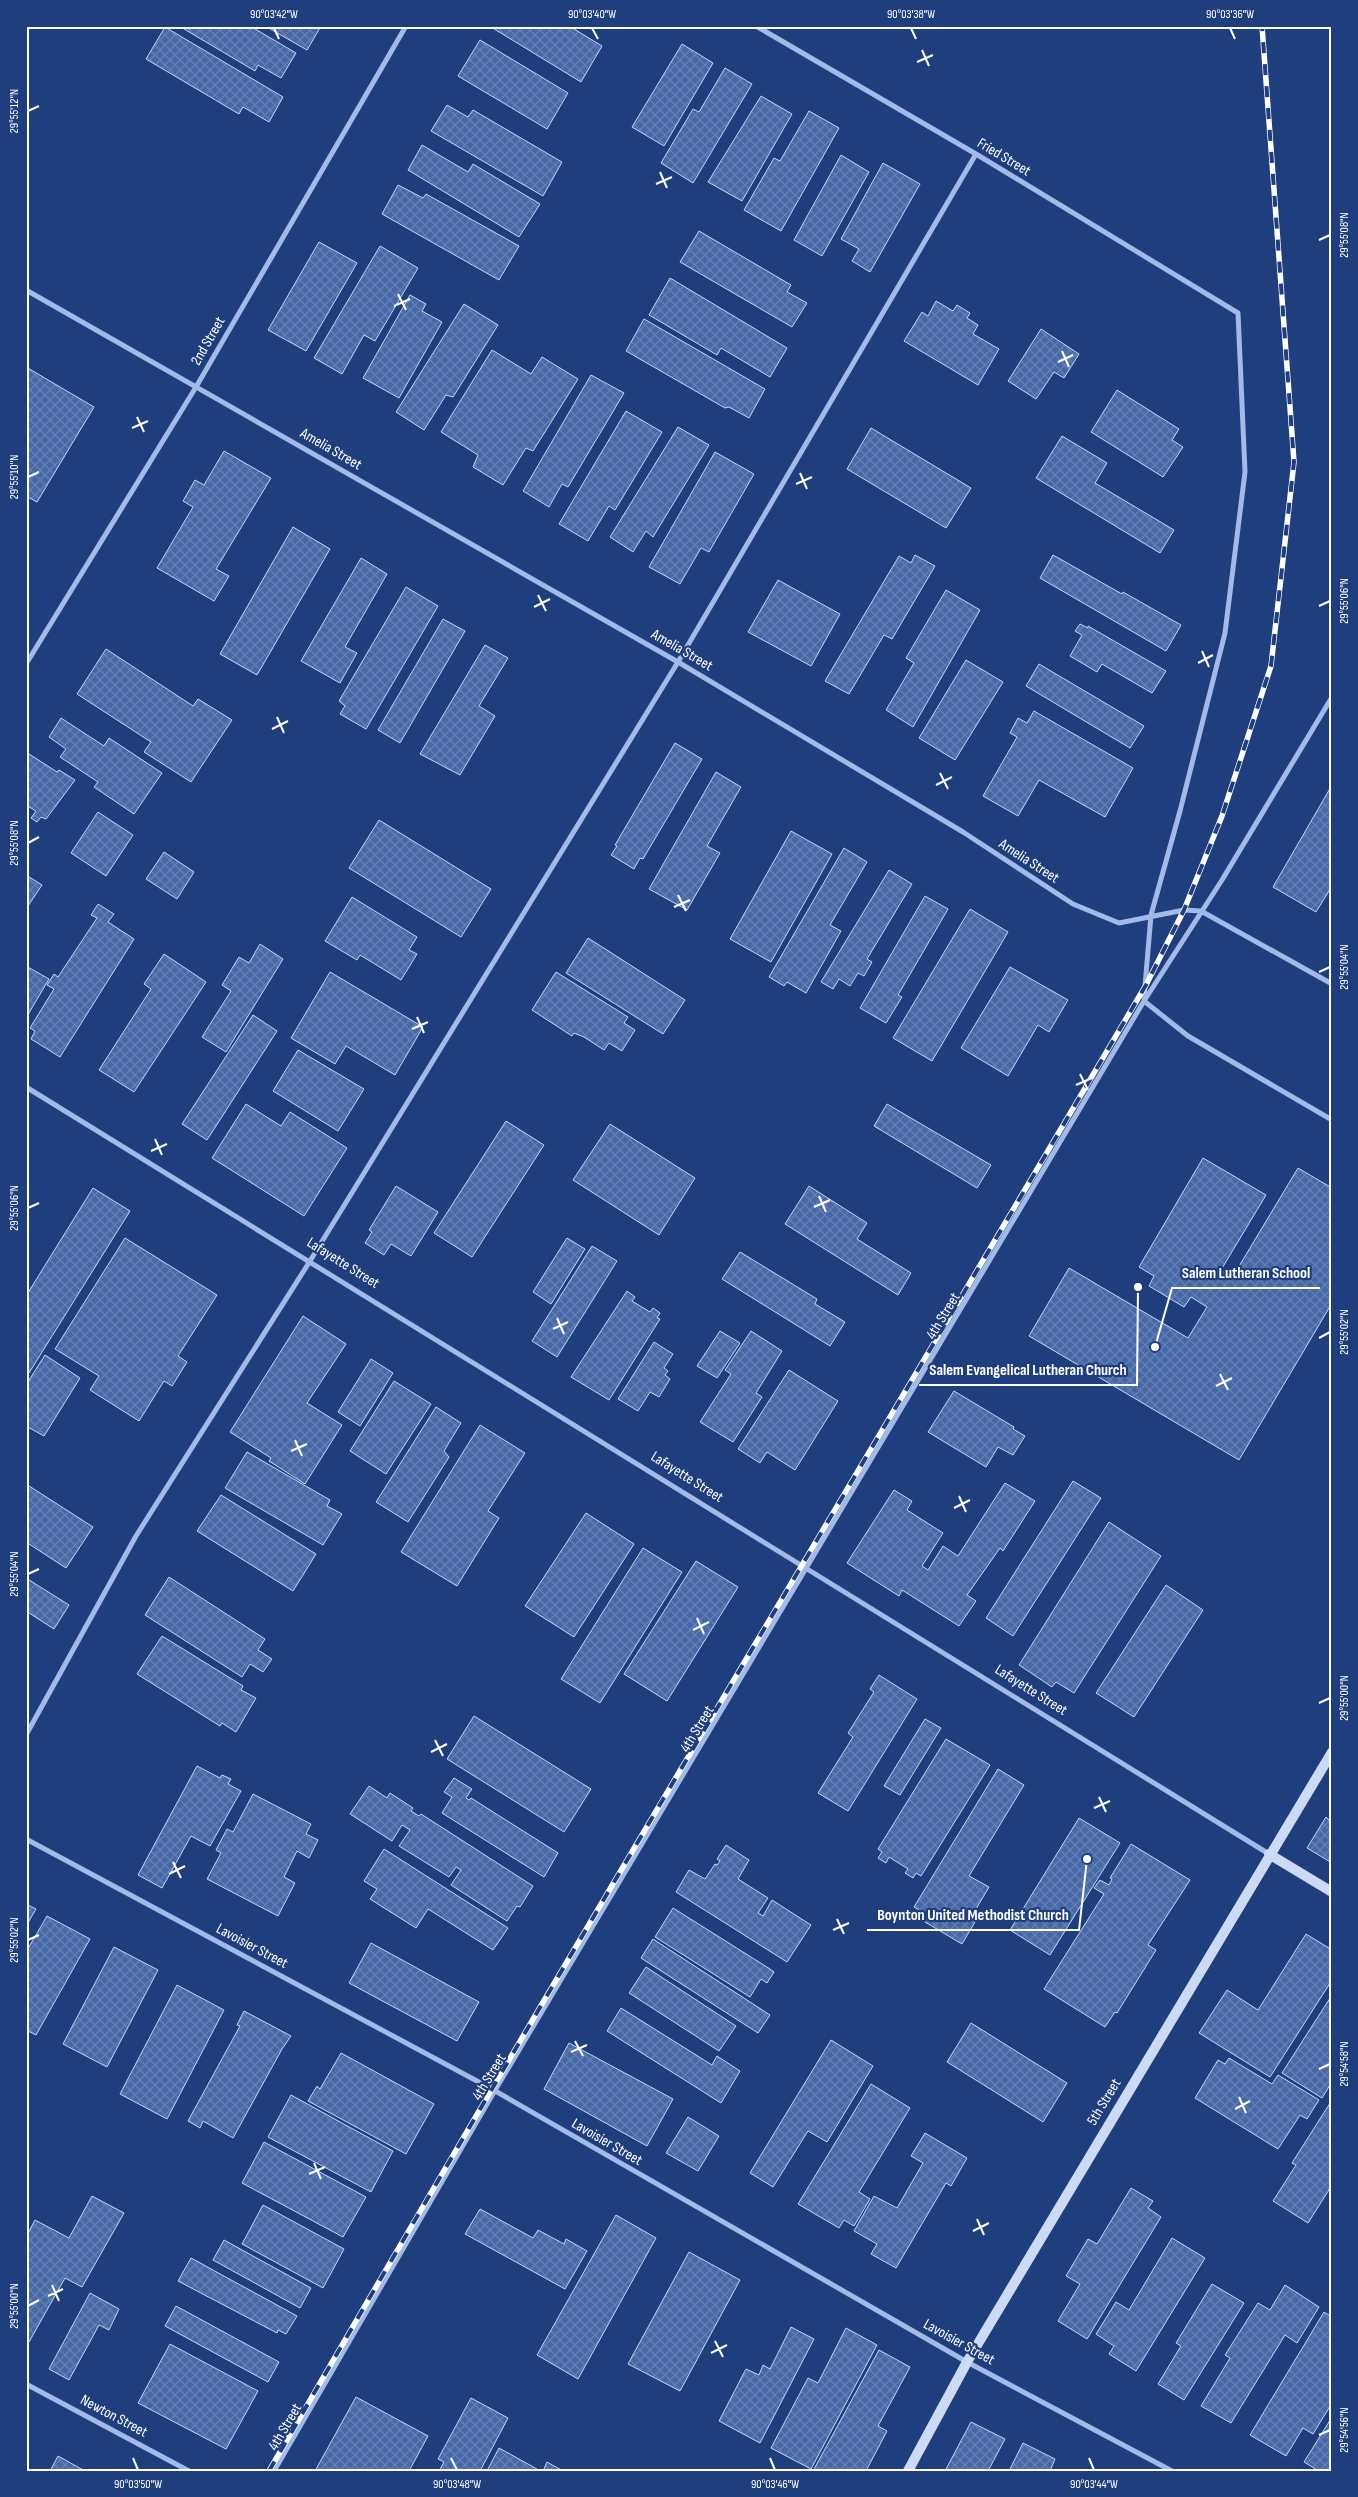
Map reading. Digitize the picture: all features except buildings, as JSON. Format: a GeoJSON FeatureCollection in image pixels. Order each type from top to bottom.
{"type":"FeatureCollection","features":[{"type":"Feature","properties":{"kind":"main road","name":"5th Street"},"geometry":{"type":"LineString","coordinates":[[908,2471],[967,2362],[1269,1854],[1332,1752]]}},
{"type":"Feature","properties":{"kind":"main road","name":"Lafayette Street"},"geometry":{"type":"LineString","coordinates":[[1269,1854],[1332,1892]]}},
{"type":"Feature","properties":{"kind":"street","name":"2nd Street"},"geometry":{"type":"LineString","coordinates":[[26,664],[196,387],[406,26]]}},
{"type":"Feature","properties":{"kind":"street","name":"Fried Street"},"geometry":{"type":"LineString","coordinates":[[756,26],[976,154],[1238,313],[1245,472],[1225,632],[1180,811],[1151,915]]}},
{"type":"Feature","properties":{"kind":"street"},"geometry":{"type":"LineString","coordinates":[[26,1735],[136,1536],[310,1261],[678,662],[976,154]]}},
{"type":"Feature","properties":{"kind":"street","name":"Amelia Street"},"geometry":{"type":"LineString","coordinates":[[26,290],[678,662],[963,832],[1073,904],[1119,923],[1151,915],[1184,910],[1201,911],[1332,984]]}},
{"type":"Feature","properties":{"kind":"street","name":"4th Street"},"geometry":{"type":"LineString","coordinates":[[274,2471],[494,2092],[1144,1001],[1222,880],[1332,696]]}},
{"type":"Feature","properties":{"kind":"street"},"geometry":{"type":"LineString","coordinates":[[1151,915],[1144,1001],[1188,1036],[1332,1120]]}},
{"type":"Feature","properties":{"kind":"street","name":"Lafayette Street"},"geometry":{"type":"LineString","coordinates":[[26,1087],[1269,1854]]}},
{"type":"Feature","properties":{"kind":"street","name":"Lavoisier Street"},"geometry":{"type":"LineString","coordinates":[[26,1839],[494,2092],[967,2362],[1172,2471]]}},
{"type":"Feature","properties":{"kind":"street","name":"Newton Street"},"geometry":{"type":"LineString","coordinates":[[26,2384],[189,2471]]}},
{"type":"Feature","properties":{"kind":"railway"},"geometry":{"type":"LineString","coordinates":[[269,2471],[596,1912],[1146,985],[1184,910],[1222,816],[1271,666],[1294,462],[1262,26]]}},
{"type":"Feature","properties":{"kind":"place","name":"Salem Evangelical Lutheran Church"},"geometry":{"type":"Point","coordinates":[1138,1287]}},
{"type":"Feature","properties":{"kind":"place","name":"Salem Lutheran School"},"geometry":{"type":"Point","coordinates":[1155,1347]}},
{"type":"Feature","properties":{"kind":"place","name":"Boynton United Methodist Church"},"geometry":{"type":"Point","coordinates":[1087,1859]}}]}
